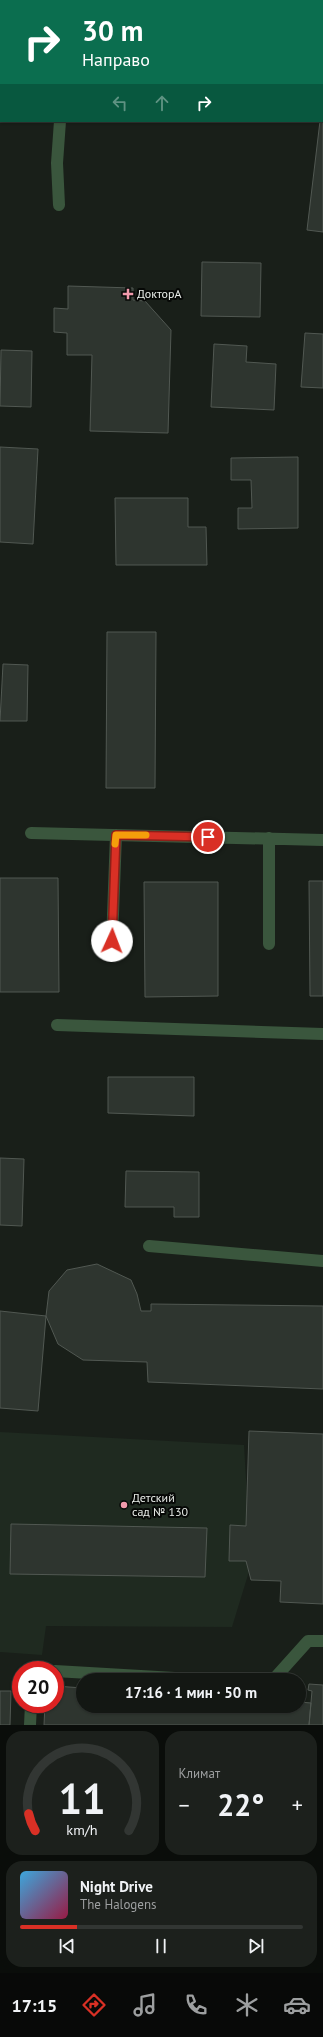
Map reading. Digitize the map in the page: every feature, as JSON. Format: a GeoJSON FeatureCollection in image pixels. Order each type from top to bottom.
{"type":"FeatureCollection","features":[{"type":"Feature","properties":{"kind":"lane"},"geometry":{"type":"LineString","coordinates":[[59,204],[57,163],[60,122]]}},
{"type":"Feature","properties":{"kind":"lane"},"geometry":{"type":"LineString","coordinates":[[31,832],[323,840]]}},
{"type":"Feature","properties":{"kind":"lane"},"geometry":{"type":"LineString","coordinates":[[112,941],[116,835]]}},
{"type":"Feature","properties":{"kind":"lane"},"geometry":{"type":"LineString","coordinates":[[269,838],[269,944]]}},
{"type":"Feature","properties":{"kind":"lane"},"geometry":{"type":"LineString","coordinates":[[57,1025],[323,1034]]}},
{"type":"Feature","properties":{"kind":"lane"},"geometry":{"type":"LineString","coordinates":[[149,1246],[323,1261]]}},
{"type":"Feature","properties":{"kind":"lane"},"geometry":{"type":"LineString","coordinates":[[279,1673],[308,1641],[323,1641]]}},
{"type":"Feature","properties":{"kind":"lane"},"geometry":{"type":"LineString","coordinates":[[64,1672],[89,1673]]}},
{"type":"Feature","properties":{"kind":"lane"},"geometry":{"type":"LineString","coordinates":[[30,1725],[31,1713]]}},
{"type":"Feature","properties":{"kind":"shaded area","name":"Детский сад № 130"},"geometry":{"type":"Polygon","coordinates":[[[0,1432],[244,1445],[251,1565],[232,1627],[46,1626],[42,1655],[0,1652],[0,1432]]]}},
{"type":"Feature","properties":{"kind":"building"},"geometry":{"type":"Polygon","coordinates":[[[320,122],[323,122],[323,232],[307,230],[320,122]]]}},
{"type":"Feature","properties":{"kind":"building"},"geometry":{"type":"Polygon","coordinates":[[[202,262],[261,263],[260,317],[201,316],[202,262]]]}},
{"type":"Feature","properties":{"kind":"building"},"geometry":{"type":"Polygon","coordinates":[[[68,286],[133,288],[133,300],[145,301],[171,330],[168,433],[90,431],[92,355],[67,355],[67,333],[54,332],[54,308],[68,309],[68,286]]]}},
{"type":"Feature","properties":{"kind":"building"},"geometry":{"type":"Polygon","coordinates":[[[305,333],[323,334],[323,388],[301,387],[305,333]]]}},
{"type":"Feature","properties":{"kind":"building"},"geometry":{"type":"Polygon","coordinates":[[[214,344],[247,346],[246,362],[276,364],[274,410],[211,407],[214,344]]]}},
{"type":"Feature","properties":{"kind":"building"},"geometry":{"type":"Polygon","coordinates":[[[1,350],[32,351],[31,407],[0,406],[1,350]]]}},
{"type":"Feature","properties":{"kind":"building"},"geometry":{"type":"Polygon","coordinates":[[[0,447],[38,449],[33,544],[0,542],[0,447]]]}},
{"type":"Feature","properties":{"kind":"building"},"geometry":{"type":"Polygon","coordinates":[[[298,457],[298,528],[238,529],[238,508],[252,508],[251,480],[231,480],[231,458],[298,457]]]}},
{"type":"Feature","properties":{"kind":"building"},"geometry":{"type":"Polygon","coordinates":[[[115,498],[188,498],[188,527],[206,527],[207,565],[116,565],[115,498]]]}},
{"type":"Feature","properties":{"kind":"building"},"geometry":{"type":"Polygon","coordinates":[[[107,632],[156,632],[155,788],[106,788],[107,632]]]}},
{"type":"Feature","properties":{"kind":"building"},"geometry":{"type":"Polygon","coordinates":[[[3,664],[28,665],[27,721],[0,721],[3,664]]]}},
{"type":"Feature","properties":{"kind":"building"},"geometry":{"type":"Polygon","coordinates":[[[0,878],[58,878],[59,992],[0,992],[0,878]]]}},
{"type":"Feature","properties":{"kind":"building"},"geometry":{"type":"Polygon","coordinates":[[[309,881],[323,881],[323,996],[310,996],[309,881]]]}},
{"type":"Feature","properties":{"kind":"building"},"geometry":{"type":"Polygon","coordinates":[[[144,882],[218,882],[218,996],[145,997],[144,882]]]}},
{"type":"Feature","properties":{"kind":"building"},"geometry":{"type":"Polygon","coordinates":[[[108,1077],[194,1077],[194,1116],[108,1113],[108,1077]]]}},
{"type":"Feature","properties":{"kind":"building"},"geometry":{"type":"Polygon","coordinates":[[[0,1158],[24,1159],[22,1226],[0,1225],[0,1158]]]}},
{"type":"Feature","properties":{"kind":"building"},"geometry":{"type":"Polygon","coordinates":[[[126,1171],[199,1172],[199,1217],[174,1217],[174,1207],[125,1207],[126,1171]]]}},
{"type":"Feature","properties":{"kind":"building"},"geometry":{"type":"Polygon","coordinates":[[[97,1264],[131,1280],[137,1294],[141,1311],[151,1311],[151,1304],[323,1306],[323,1389],[148,1382],[147,1362],[83,1360],[58,1344],[46,1316],[49,1291],[67,1270],[97,1264]]]}},
{"type":"Feature","properties":{"kind":"building"},"geometry":{"type":"Polygon","coordinates":[[[0,1311],[46,1316],[38,1411],[0,1408],[0,1311]]]}},
{"type":"Feature","properties":{"kind":"building"},"geometry":{"type":"Polygon","coordinates":[[[249,1431],[323,1434],[323,1604],[280,1602],[281,1581],[251,1580],[246,1561],[229,1561],[230,1525],[246,1526],[249,1431]]]}},
{"type":"Feature","properties":{"kind":"building"},"geometry":{"type":"Polygon","coordinates":[[[11,1524],[207,1528],[205,1577],[10,1574],[11,1524]]]}},
{"type":"Feature","properties":{"kind":"building"},"geometry":{"type":"Polygon","coordinates":[[[309,1684],[323,1685],[323,1725],[309,1725],[312,1691],[308,1690],[309,1684]]]}},
{"type":"Feature","properties":{"kind":"building"},"geometry":{"type":"Polygon","coordinates":[[[64,1687],[76,1688],[76,1713],[306,1713],[306,1703],[311,1703],[309,1725],[44,1725],[45,1713],[64,1713],[64,1687]]]}},
{"type":"Feature","properties":{"kind":"building"},"geometry":{"type":"Polygon","coordinates":[[[0,1691],[11,1691],[10,1725],[0,1725],[0,1691]]]}},
{"type":"Feature","properties":{"kind":"slow traffic"},"geometry":{"type":"LineString","coordinates":[[115,844],[116,835],[146,835]]}},
{"type":"Feature","properties":{"kind":"place","name":"ДокторА"},"geometry":{"type":"Point","coordinates":[128,294]}},
{"type":"Feature","properties":{"kind":"place","name":"Детский сад № 130"},"geometry":{"type":"Point","coordinates":[124,1505]}},
{"type":"Feature","properties":{"kind":"route"},"geometry":{"type":"LineString","coordinates":[[112,941],[116,835],[208,837]]}}]}
